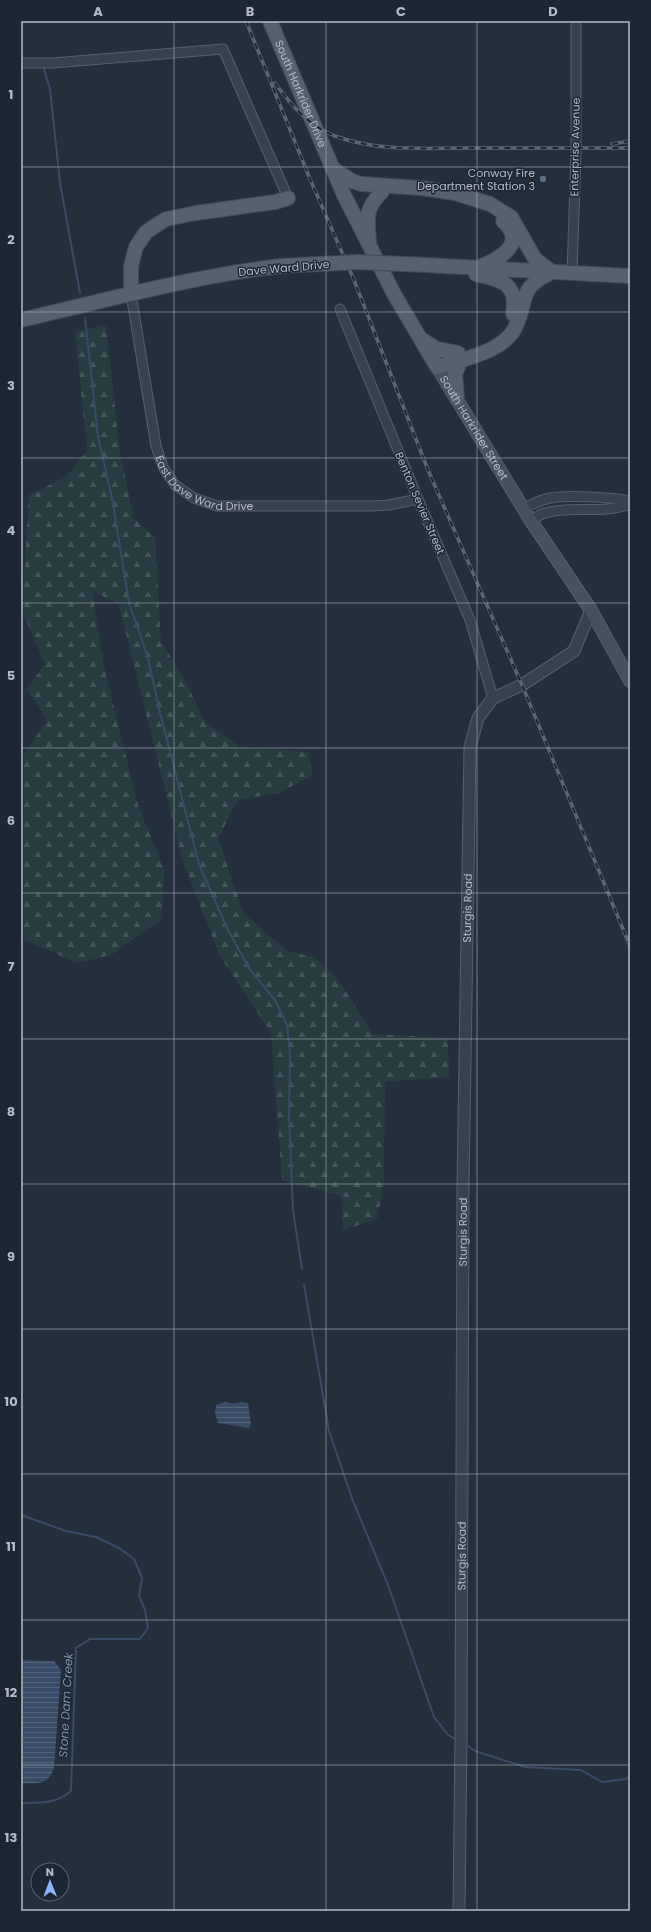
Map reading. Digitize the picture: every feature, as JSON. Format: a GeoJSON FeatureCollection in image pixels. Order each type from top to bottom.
{"type":"FeatureCollection","features":[{"type":"Feature","properties":{"kind":"main road","name":"South Harkrider Drive"},"geometry":{"type":"LineString","coordinates":[[270,21],[331,167]]}},
{"type":"Feature","properties":{"kind":"main road"},"geometry":{"type":"LineString","coordinates":[[331,167],[352,181],[380,189],[443,198],[487,211],[502,220],[509,226],[513,235],[511,244],[505,254],[497,261],[477,268]]}},
{"type":"Feature","properties":{"kind":"main road","name":"South Harkrider Street"},"geometry":{"type":"LineString","coordinates":[[331,167],[370,248],[419,338],[531,521],[591,610],[630,681]]}},
{"type":"Feature","properties":{"kind":"main road"},"geometry":{"type":"LineString","coordinates":[[343,192],[421,188],[455,193],[490,204],[511,217],[536,259],[552,272]]}},
{"type":"Feature","properties":{"kind":"main road"},"geometry":{"type":"LineString","coordinates":[[370,248],[367,217],[380,189]]}},
{"type":"Feature","properties":{"kind":"main road"},"geometry":{"type":"LineString","coordinates":[[131,294],[131,266],[136,247],[146,232],[166,219],[196,213],[275,202],[288,198]]}},
{"type":"Feature","properties":{"kind":"main road","name":"Dave Ward Drive"},"geometry":{"type":"LineString","coordinates":[[21,320],[131,294],[241,271],[281,266],[359,262],[552,272]]}},
{"type":"Feature","properties":{"kind":"main road"},"geometry":{"type":"LineString","coordinates":[[435,364],[460,356],[495,339],[510,323],[513,316],[515,303],[512,291],[505,283],[496,279],[442,266]]}},
{"type":"Feature","properties":{"kind":"main road"},"geometry":{"type":"LineString","coordinates":[[419,338],[437,349],[460,356],[478,355],[505,340],[515,329],[523,299],[527,291],[536,280],[552,272],[630,276]]}},
{"type":"Feature","properties":{"kind":"main road"},"geometry":{"type":"LineString","coordinates":[[457,399],[455,374],[460,356]]}},
{"type":"Feature","properties":{"kind":"street","name":"Enterprise Avenue"},"geometry":{"type":"LineString","coordinates":[[572,273],[576,152],[576,21]]}},
{"type":"Feature","properties":{"kind":"street"},"geometry":{"type":"LineString","coordinates":[[21,63],[53,63],[224,49],[288,198]]}},
{"type":"Feature","properties":{"kind":"street","name":"East Dave Ward Drive"},"geometry":{"type":"LineString","coordinates":[[131,294],[156,446],[167,475],[184,492],[207,504],[232,507],[389,506],[418,499]]}},
{"type":"Feature","properties":{"kind":"street","name":"Benton Sevier Street"},"geometry":{"type":"LineString","coordinates":[[340,310],[470,620],[493,698]]}},
{"type":"Feature","properties":{"kind":"street"},"geometry":{"type":"LineString","coordinates":[[524,509],[536,502],[550,498],[618,498],[630,502]]}},
{"type":"Feature","properties":{"kind":"street"},"geometry":{"type":"LineString","coordinates":[[531,521],[544,513],[604,510],[619,508],[630,502]]}},
{"type":"Feature","properties":{"kind":"street","name":"Sturgis Road"},"geometry":{"type":"LineString","coordinates":[[459,1911],[462,1736],[463,1186],[470,747],[478,718],[493,698],[522,685],[574,651],[591,610]]}},
{"type":"Feature","properties":{"kind":"green space"},"geometry":{"type":"Polygon","coordinates":[[[106,325],[120,453],[134,519],[155,537],[161,642],[185,680],[205,722],[240,747],[308,752],[313,775],[279,793],[238,800],[218,838],[243,912],[287,951],[314,957],[337,978],[373,1034],[448,1038],[449,1077],[385,1082],[384,1184],[377,1219],[343,1230],[341,1196],[282,1180],[271,1033],[220,956],[183,862],[119,605],[92,590],[104,667],[138,805],[164,869],[162,919],[111,955],[77,963],[23,939],[24,755],[47,720],[27,689],[45,664],[22,611],[29,495],[66,477],[87,451],[75,331],[106,325]]]}},
{"type":"Feature","properties":{"kind":"water"},"geometry":{"type":"Polygon","coordinates":[[[225,1402],[248,1403],[251,1424],[249,1428],[218,1423],[215,1413],[216,1405],[225,1402]]]}},
{"type":"Feature","properties":{"kind":"water"},"geometry":{"type":"Polygon","coordinates":[[[21,1660],[54,1661],[61,1670],[54,1768],[49,1778],[45,1781],[37,1783],[21,1783],[21,1660]]]}},
{"type":"Feature","properties":{"kind":"waterway"},"geometry":{"type":"LineString","coordinates":[[44,69],[50,89],[60,183],[80,293]]}},
{"type":"Feature","properties":{"kind":"waterway"},"geometry":{"type":"LineString","coordinates":[[85,318],[98,437],[112,498],[129,603],[148,658],[160,713],[199,864],[227,928],[250,970],[275,1000],[287,1025],[290,1054],[289,1117],[293,1210],[302,1269]]}},
{"type":"Feature","properties":{"kind":"waterway"},"geometry":{"type":"LineString","coordinates":[[304,1284],[329,1431],[353,1501],[388,1585],[434,1717],[448,1735],[455,1739]]}},
{"type":"Feature","properties":{"kind":"waterway","name":"Stone Dam Creek"},"geometry":{"type":"LineString","coordinates":[[21,1515],[66,1531],[96,1537],[119,1548],[134,1559],[142,1578],[139,1596],[145,1610],[148,1628],[140,1639],[90,1639],[76,1648],[71,1791],[54,1801],[41,1803],[21,1803]]}},
{"type":"Feature","properties":{"kind":"waterway"},"geometry":{"type":"LineString","coordinates":[[468,1746],[475,1751],[525,1767],[581,1770],[602,1782],[626,1779],[630,1776]]}},
{"type":"Feature","properties":{"kind":"railway"},"geometry":{"type":"LineString","coordinates":[[246,21],[310,179],[354,280],[428,470],[522,685],[630,946]]}},
{"type":"Feature","properties":{"kind":"railway"},"geometry":{"type":"LineString","coordinates":[[275,83],[294,107],[317,127],[335,136],[368,145],[402,148],[630,148]]}},
{"type":"Feature","properties":{"kind":"railway"},"geometry":{"type":"LineString","coordinates":[[612,144],[630,141]]}},
{"type":"Feature","properties":{"kind":"place","name":"Conway Fire Department Station 3"},"geometry":{"type":"Point","coordinates":[543,179]}}]}
